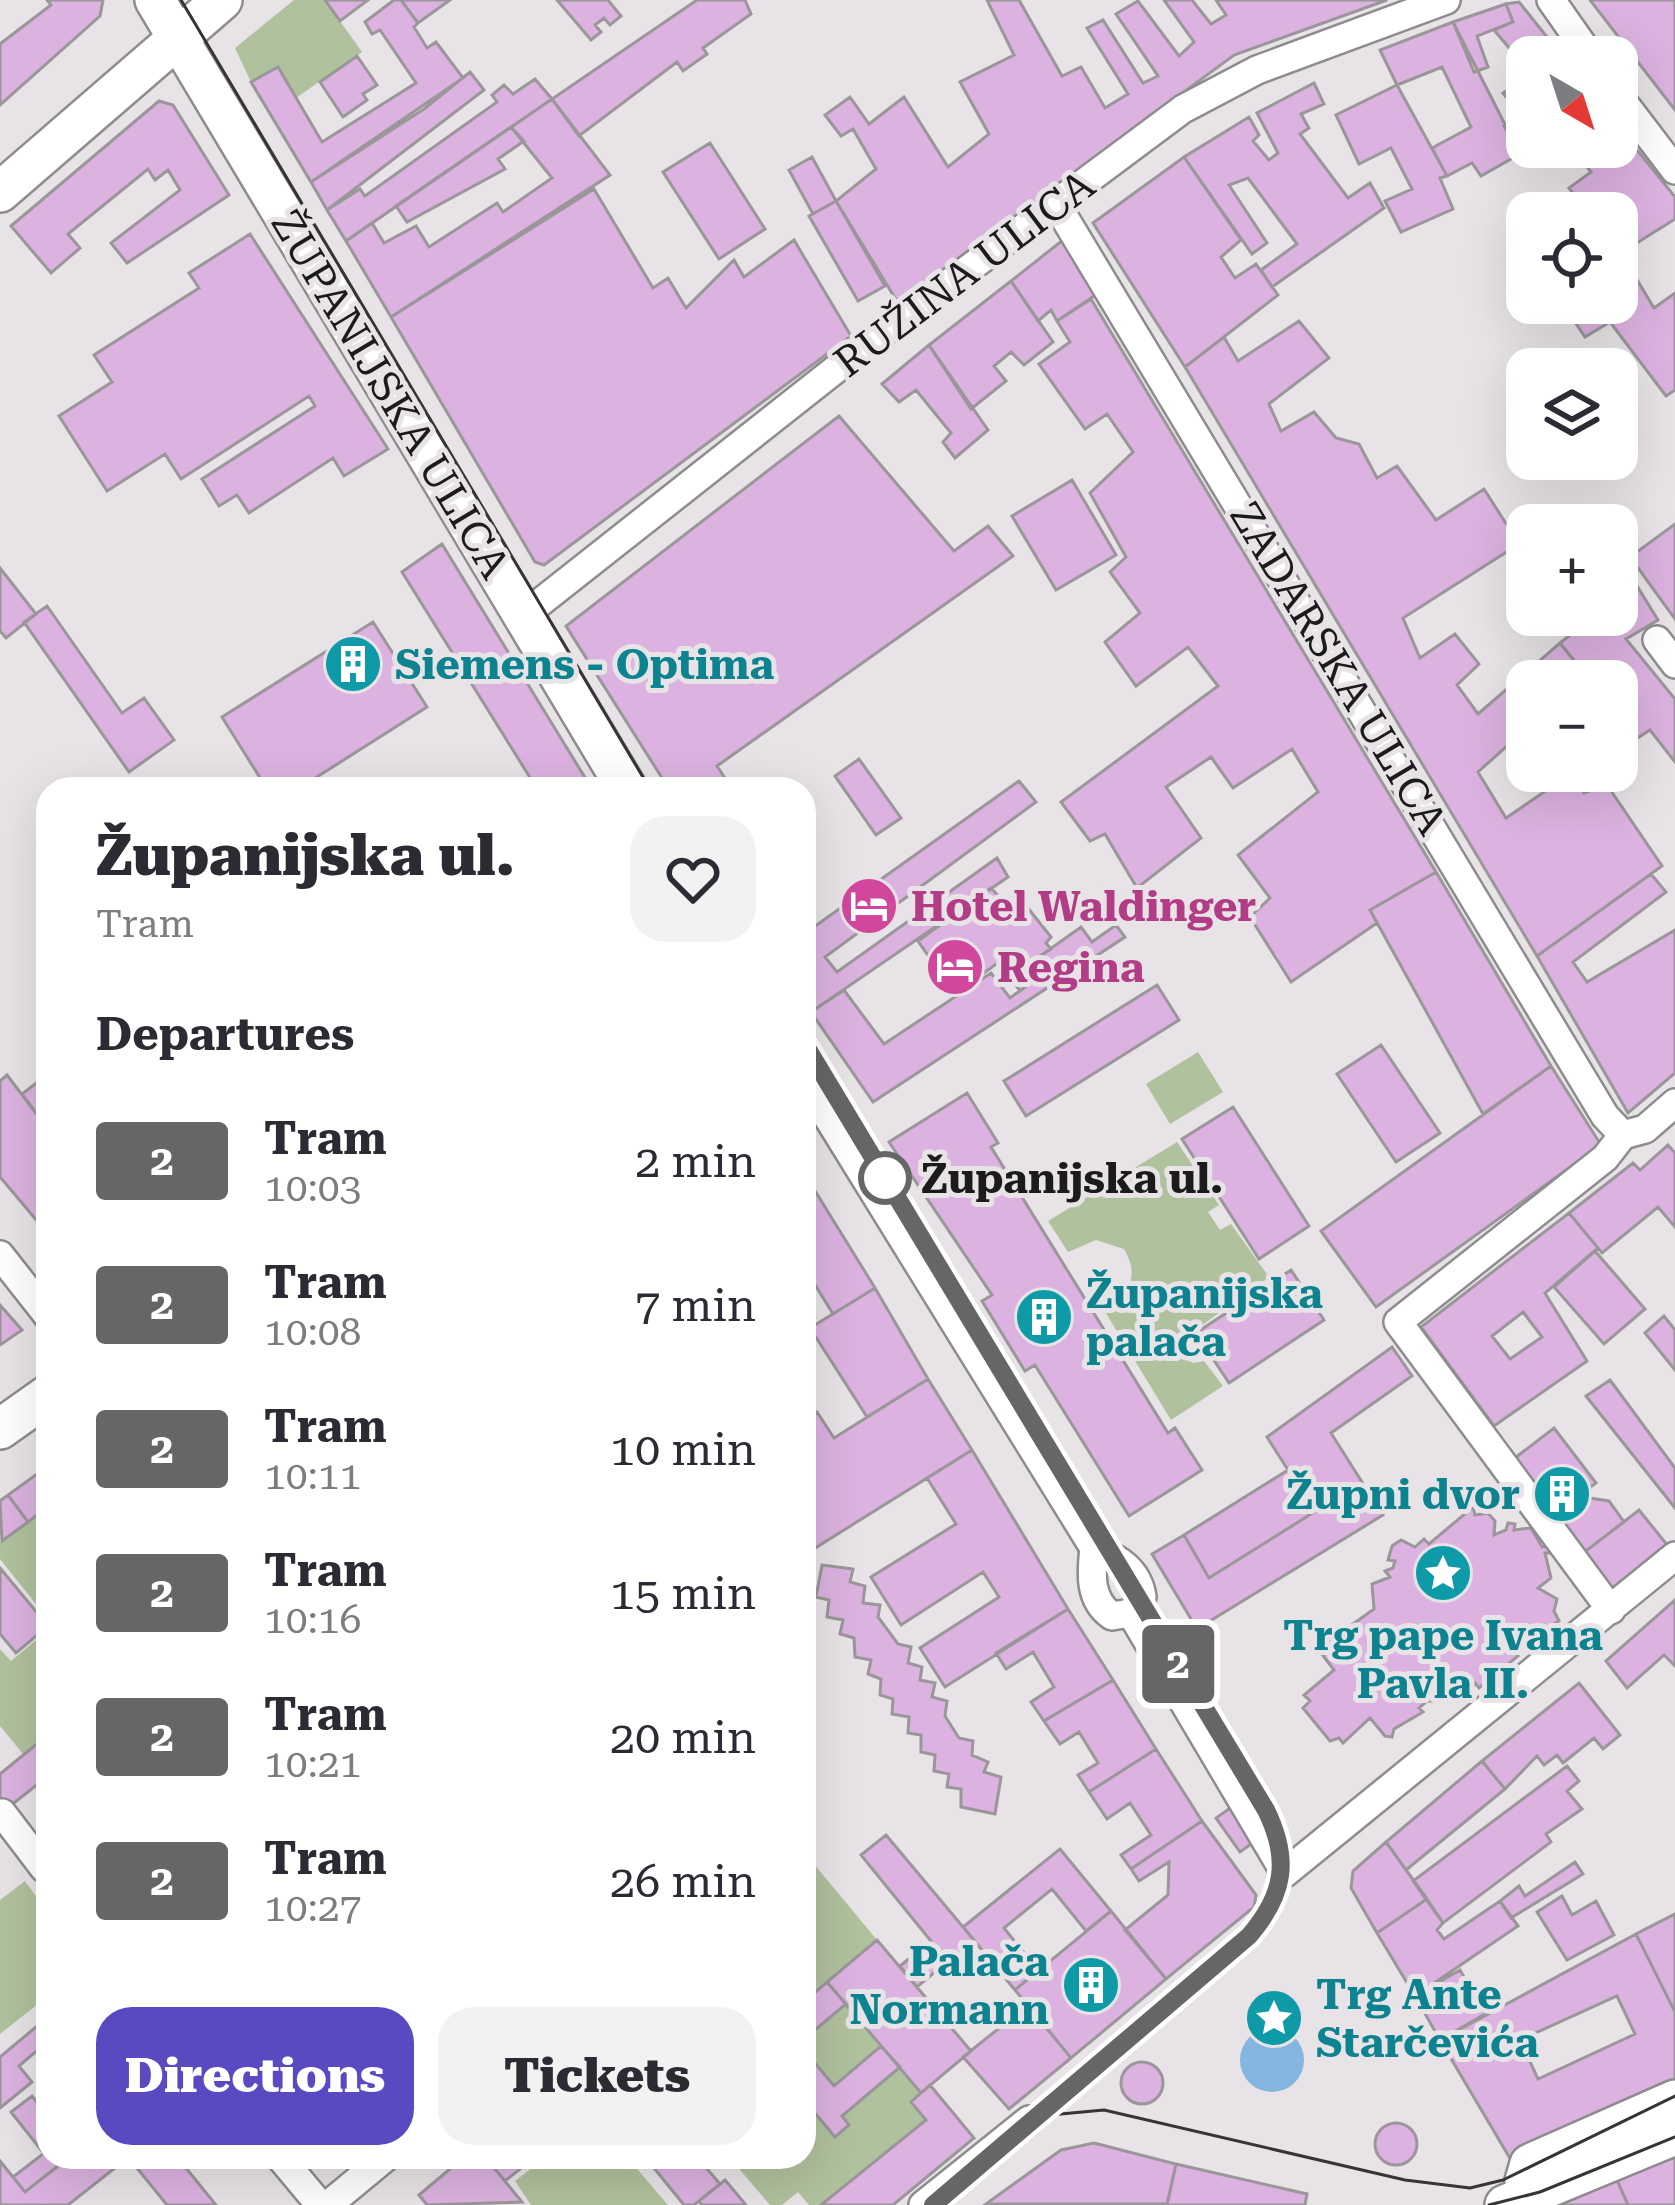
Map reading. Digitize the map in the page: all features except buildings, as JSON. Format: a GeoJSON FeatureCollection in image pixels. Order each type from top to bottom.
{"type":"FeatureCollection","features":[{"type":"Feature","properties":{"kind":"street","name":"ŽUPANIJSKA ULICA"},"geometry":{"type":"LineString","coordinates":[[155,0],[620,777]]}},
{"type":"Feature","properties":{"kind":"street"},"geometry":{"type":"LineString","coordinates":[[0,191],[222,0]]}},
{"type":"Feature","properties":{"kind":"street","name":"RUŽINA ULICA"},"geometry":{"type":"LineString","coordinates":[[523,616],[1055,202],[1214,92],[1257,70],[1446,0]]}},
{"type":"Feature","properties":{"kind":"street"},"geometry":{"type":"LineString","coordinates":[[1551,0],[1576,36]]}},
{"type":"Feature","properties":{"kind":"street"},"geometry":{"type":"LineString","coordinates":[[1638,122],[1675,170]]}},
{"type":"Feature","properties":{"kind":"street","name":"ZADARSKA ULICA"},"geometry":{"type":"LineString","coordinates":[[1055,202],[1605,1116],[1623,1135]]}},
{"type":"Feature","properties":{"kind":"street"},"geometry":{"type":"LineString","coordinates":[[1657,640],[1675,664]]}},
{"type":"Feature","properties":{"kind":"street"},"geometry":{"type":"LineString","coordinates":[[816,1098],[1094,1548],[1123,1563],[1139,1583],[1142,1597],[1131,1613],[1112,1616],[1100,1607],[1093,1590],[1094,1548]]}},
{"type":"Feature","properties":{"kind":"street"},"geometry":{"type":"LineString","coordinates":[[1611,1610],[1398,1322],[1605,1158],[1623,1135],[1646,1129],[1675,1102]]}},
{"type":"Feature","properties":{"kind":"street"},"geometry":{"type":"LineString","coordinates":[[0,1255],[36,1301]]}},
{"type":"Feature","properties":{"kind":"street"},"geometry":{"type":"LineString","coordinates":[[0,1429],[36,1404]]}},
{"type":"Feature","properties":{"kind":"street"},"geometry":{"type":"LineString","coordinates":[[1131,1613],[1286,1873],[1675,1556]]}},
{"type":"Feature","properties":{"kind":"street"},"geometry":{"type":"LineString","coordinates":[[2,1813],[36,1855]]}},
{"type":"Feature","properties":{"kind":"street"},"geometry":{"type":"LineString","coordinates":[[1519,2199],[1530,2164],[1675,2100]]}},
{"type":"Feature","properties":{"kind":"street"},"geometry":{"type":"LineString","coordinates":[[922,2205],[1029,2120]]}},
{"type":"Feature","properties":{"kind":"street"},"geometry":{"type":"LineString","coordinates":[[1519,2199],[1675,2135]]}},
{"type":"Feature","properties":{"kind":"street"},"geometry":{"type":"LineString","coordinates":[[291,2169],[324,2205],[370,2169]]}},
{"type":"Feature","properties":{"kind":"green space"},"geometry":{"type":"Polygon","coordinates":[[[294,0],[325,0],[362,52],[296,98],[278,68],[251,82],[235,48],[294,0]]]}},
{"type":"Feature","properties":{"kind":"green space"},"geometry":{"type":"Polygon","coordinates":[[[1198,1052],[1223,1092],[1170,1124],[1146,1084],[1198,1052]]]}},
{"type":"Feature","properties":{"kind":"green space"},"geometry":{"type":"Polygon","coordinates":[[[1177,1142],[1219,1205],[1208,1212],[1220,1230],[1231,1224],[1269,1277],[1180,1341],[1182,1357],[1193,1363],[1204,1361],[1223,1386],[1171,1420],[1104,1310],[1130,1284],[1131,1268],[1124,1249],[1096,1240],[1068,1252],[1048,1221],[1177,1142]]]}},
{"type":"Feature","properties":{"kind":"green space"},"geometry":{"type":"Polygon","coordinates":[[[36,1516],[36,1604],[0,1559],[0,1543],[36,1516]]]}},
{"type":"Feature","properties":{"kind":"green space"},"geometry":{"type":"Polygon","coordinates":[[[36,1640],[36,1745],[24,1755],[0,1726],[0,1649],[11,1661],[36,1640]]]}},
{"type":"Feature","properties":{"kind":"green space"},"geometry":{"type":"Polygon","coordinates":[[[816,1866],[877,1940],[816,1992],[816,1866]]]}},
{"type":"Feature","properties":{"kind":"green space"},"geometry":{"type":"Polygon","coordinates":[[[25,1881],[36,1896],[36,2006],[0,2034],[0,1900],[25,1881]]]}},
{"type":"Feature","properties":{"kind":"green space"},"geometry":{"type":"Polygon","coordinates":[[[846,2004],[881,2046],[834,2086],[816,2064],[816,2029],[846,2004]]]}},
{"type":"Feature","properties":{"kind":"green space"},"geometry":{"type":"Polygon","coordinates":[[[900,2067],[921,2093],[911,2102],[926,2120],[821,2205],[809,2205],[798,2192],[782,2205],[770,2205],[739,2169],[816,2169],[816,2114],[835,2137],[849,2125],[842,2116],[900,2067]]]}},
{"type":"Feature","properties":{"kind":"green space"},"geometry":{"type":"Polygon","coordinates":[[[530,2169],[637,2169],[668,2205],[531,2205],[515,2181],[530,2169]]]}},
{"type":"Feature","properties":{"kind":"water"},"geometry":{"type":"Polygon","coordinates":[[[1272,2028],[1295,2037],[1304,2060],[1295,2083],[1272,2092],[1249,2083],[1240,2060],[1249,2037],[1272,2028]]]}},
{"type":"Feature","properties":{"kind":"tram line"},"geometry":{"type":"LineString","coordinates":[[181,0],[643,777]]}},
{"type":"Feature","properties":{"kind":"tram line","name":"2"},"geometry":{"type":"LineString","coordinates":[[816,1063],[1266,1810],[1282,1844],[1283,1869],[1274,1902],[1249,1936],[933,2205]]}},
{"type":"Feature","properties":{"kind":"tram line"},"geometry":{"type":"LineString","coordinates":[[816,1064],[1266,1810],[1281,1860],[1277,1891],[1249,1936],[933,2205]]}},
{"type":"Feature","properties":{"kind":"tram line"},"geometry":{"type":"LineString","coordinates":[[1039,2116],[1104,2110],[1405,2180],[1470,2188],[1503,2180],[1675,2096]]}},
{"type":"Feature","properties":{"kind":"tram line"},"geometry":{"type":"LineString","coordinates":[[1489,2205],[1540,2192],[1675,2137]]}},
{"type":"Feature","properties":{"kind":"place","name":"Siemens - Optima"},"geometry":{"type":"Point","coordinates":[353,664]}},
{"type":"Feature","properties":{"kind":"place","name":"Hotel Waldinger"},"geometry":{"type":"Point","coordinates":[869,906]}},
{"type":"Feature","properties":{"kind":"place","name":"Regina"},"geometry":{"type":"Point","coordinates":[955,967]}},
{"type":"Feature","properties":{"kind":"place","name":"Županijska ul."},"geometry":{"type":"Point","coordinates":[885,1178]}},
{"type":"Feature","properties":{"kind":"place","name":"Županijska palača"},"geometry":{"type":"Point","coordinates":[1044,1317]}},
{"type":"Feature","properties":{"kind":"place","name":"Župni dvor"},"geometry":{"type":"Point","coordinates":[1562,1494]}},
{"type":"Feature","properties":{"kind":"place","name":"Trg pape Ivana Pavla II."},"geometry":{"type":"Point","coordinates":[1443,1573]}},
{"type":"Feature","properties":{"kind":"place","name":"Palača Normann"},"geometry":{"type":"Point","coordinates":[1091,1985]}},
{"type":"Feature","properties":{"kind":"place","name":"Trg Ante Starčevića"},"geometry":{"type":"Point","coordinates":[1274,2018]}}]}
